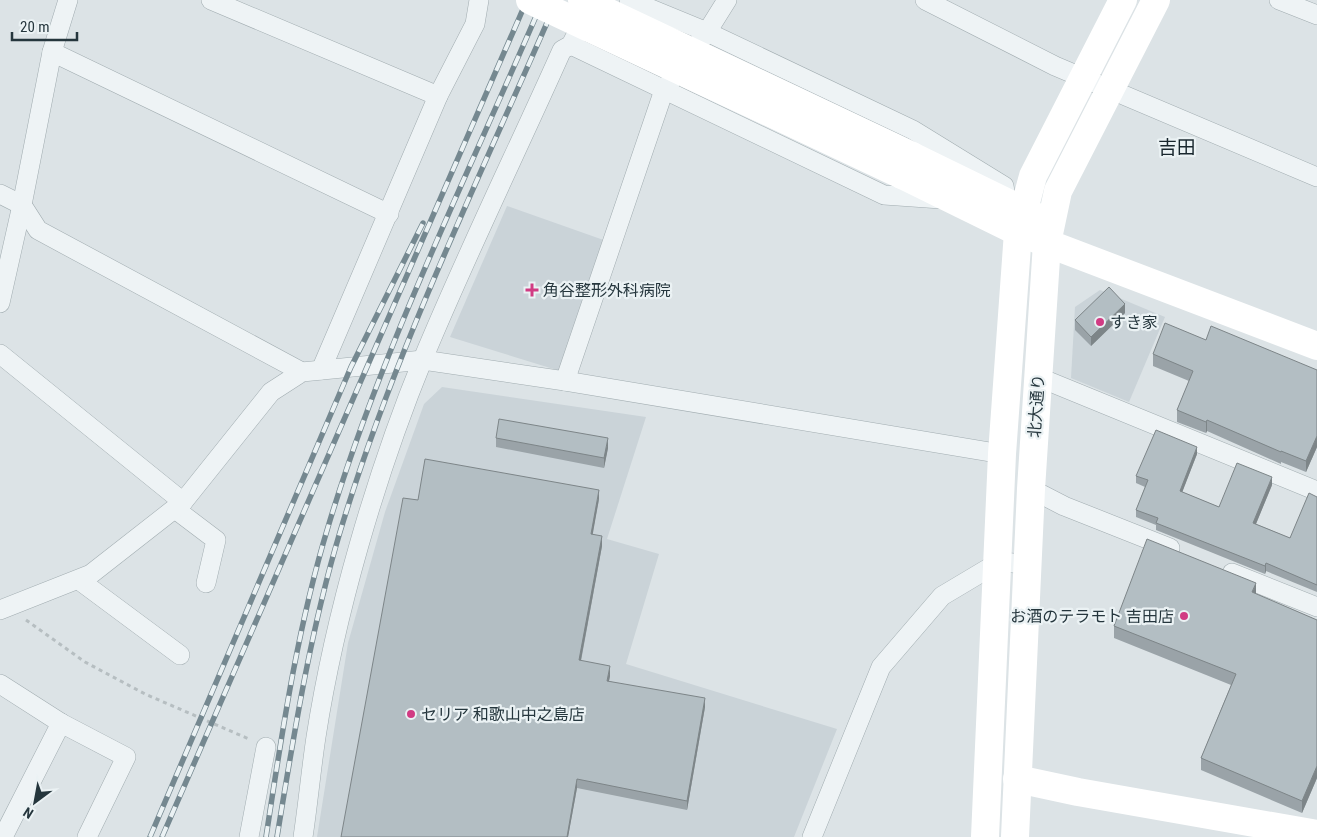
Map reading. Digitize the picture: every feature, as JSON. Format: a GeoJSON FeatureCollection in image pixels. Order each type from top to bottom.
{"type":"FeatureCollection","features":[{"type":"Feature","properties":{"kind":"street"},"geometry":{"type":"LineString","coordinates":[[0,303],[22,206],[52,52],[68,0]]}},
{"type":"Feature","properties":{"kind":"street"},"geometry":{"type":"LineString","coordinates":[[211,0],[438,96]]}},
{"type":"Feature","properties":{"kind":"street"},"geometry":{"type":"LineString","coordinates":[[530,0],[907,165],[1016,215],[1050,233],[1306,342]]}},
{"type":"Feature","properties":{"kind":"street"},"geometry":{"type":"LineString","coordinates":[[582,0],[907,165],[952,200]]}},
{"type":"Feature","properties":{"kind":"street"},"geometry":{"type":"LineString","coordinates":[[304,837],[317,736],[339,627],[360,545],[385,463],[423,360],[562,50],[571,45],[594,0]]}},
{"type":"Feature","properties":{"kind":"street"},"geometry":{"type":"LineString","coordinates":[[629,0],[707,32],[913,130],[1004,186],[1016,215]]}},
{"type":"Feature","properties":{"kind":"street"},"geometry":{"type":"LineString","coordinates":[[565,381],[664,90],[707,32],[726,0]]}},
{"type":"Feature","properties":{"kind":"street"},"geometry":{"type":"LineString","coordinates":[[925,0],[1083,78],[1317,177]]}},
{"type":"Feature","properties":{"kind":"street","name":"北大通り"},"geometry":{"type":"LineString","coordinates":[[985,837],[999,562],[1002,454],[1016,215],[1033,176],[1123,0]]}},
{"type":"Feature","properties":{"kind":"street","name":"北大通り"},"geometry":{"type":"LineString","coordinates":[[1015,837],[1031,489],[1050,233],[1058,191],[1156,0]]}},
{"type":"Feature","properties":{"kind":"street"},"geometry":{"type":"LineString","coordinates":[[1279,0],[1317,14]]}},
{"type":"Feature","properties":{"kind":"street"},"geometry":{"type":"LineString","coordinates":[[312,371],[389,214],[438,96],[474,24],[477,1]]}},
{"type":"Feature","properties":{"kind":"street"},"geometry":{"type":"LineString","coordinates":[[571,45],[884,195],[952,200],[1016,215]]}},
{"type":"Feature","properties":{"kind":"street"},"geometry":{"type":"LineString","coordinates":[[52,52],[389,214]]}},
{"type":"Feature","properties":{"kind":"street"},"geometry":{"type":"LineString","coordinates":[[0,194],[22,206],[38,230],[312,371]]}},
{"type":"Feature","properties":{"kind":"street"},"geometry":{"type":"LineString","coordinates":[[0,354],[179,506],[216,540],[206,583]]}},
{"type":"Feature","properties":{"kind":"street"},"geometry":{"type":"LineString","coordinates":[[6,608],[91,574],[179,506],[271,392],[312,371],[423,360],[565,381],[1002,454]]}},
{"type":"Feature","properties":{"kind":"street"},"geometry":{"type":"LineString","coordinates":[[1038,377],[1317,492]]}},
{"type":"Feature","properties":{"kind":"street"},"geometry":{"type":"LineString","coordinates":[[1031,489],[1064,506],[1191,557]]}},
{"type":"Feature","properties":{"kind":"street"},"geometry":{"type":"LineString","coordinates":[[812,837],[881,667],[942,596],[999,562],[1027,564]]}},
{"type":"Feature","properties":{"kind":"street"},"geometry":{"type":"LineString","coordinates":[[1218,568],[1317,607]]}},
{"type":"Feature","properties":{"kind":"street"},"geometry":{"type":"LineString","coordinates":[[79,580],[173,655]]}},
{"type":"Feature","properties":{"kind":"street"},"geometry":{"type":"LineString","coordinates":[[0,684],[62,723],[126,757],[87,837]]}},
{"type":"Feature","properties":{"kind":"street"},"geometry":{"type":"LineString","coordinates":[[3,837],[62,723]]}},
{"type":"Feature","properties":{"kind":"street"},"geometry":{"type":"LineString","coordinates":[[249,837],[266,747]]}},
{"type":"Feature","properties":{"kind":"street"},"geometry":{"type":"LineString","coordinates":[[1017,779],[1078,792],[1317,834]]}},
{"type":"Feature","properties":{"kind":"path"},"geometry":{"type":"LineString","coordinates":[[6,608],[19,615],[85,662],[153,698],[266,747]]}},
{"type":"Feature","properties":{"kind":"shaded area","name":"角谷整形外科病院"},"geometry":{"type":"Polygon","coordinates":[[[507,206],[612,243],[560,371],[450,337],[507,206]]]}},
{"type":"Feature","properties":{"kind":"shaded area"},"geometry":{"type":"Polygon","coordinates":[[[1100,290],[1165,317],[1129,402],[1071,378],[1075,307],[1100,290]]]}},
{"type":"Feature","properties":{"kind":"shaded area"},"geometry":{"type":"Polygon","coordinates":[[[442,387],[646,417],[607,539],[659,554],[626,664],[837,729],[794,837],[317,837],[348,643],[385,512],[424,404],[442,387]]]}},
{"type":"Feature","properties":{"kind":"building"},"geometry":{"type":"Polygon","coordinates":[[[1109,287],[1125,304],[1091,337],[1075,320],[1109,287]]]}},
{"type":"Feature","properties":{"kind":"building"},"geometry":{"type":"Polygon","coordinates":[[[1165,323],[1206,340],[1211,326],[1317,370],[1317,436],[1306,461],[1207,420],[1206,422],[1177,410],[1193,371],[1153,354],[1165,323]]]}},
{"type":"Feature","properties":{"kind":"building"},"geometry":{"type":"Polygon","coordinates":[[[499,419],[608,438],[604,458],[496,438],[499,419]]]}},
{"type":"Feature","properties":{"kind":"building"},"geometry":{"type":"Polygon","coordinates":[[[1156,430],[1197,447],[1180,491],[1219,507],[1237,463],[1272,477],[1253,523],[1290,538],[1309,493],[1317,497],[1317,585],[1266,563],[1265,566],[1156,523],[1158,518],[1136,510],[1148,480],[1136,476],[1156,430]]]}},
{"type":"Feature","properties":{"kind":"building"},"geometry":{"type":"Polygon","coordinates":[[[425,459],[599,490],[591,534],[602,536],[579,660],[610,666],[607,681],[705,698],[687,801],[577,779],[567,837],[341,837],[403,498],[418,500],[425,459]]]}},
{"type":"Feature","properties":{"kind":"building"},"geometry":{"type":"Polygon","coordinates":[[[1147,539],[1256,583],[1252,592],[1317,620],[1317,766],[1302,801],[1201,758],[1236,674],[1114,626],[1147,539]]]}},
{"type":"Feature","properties":{"kind":"railway"},"geometry":{"type":"LineString","coordinates":[[162,837],[527,0]]}},
{"type":"Feature","properties":{"kind":"railway"},"geometry":{"type":"LineString","coordinates":[[266,837],[291,681],[307,604],[328,527],[350,460],[400,327],[543,0]]}},
{"type":"Feature","properties":{"kind":"railway"},"geometry":{"type":"LineString","coordinates":[[277,837],[311,645],[329,570],[362,464],[386,396],[413,329],[557,0]]}},
{"type":"Feature","properties":{"kind":"railway"},"geometry":{"type":"LineString","coordinates":[[150,837],[351,367],[423,223]]}},
{"type":"Feature","properties":{"kind":"place","name":"角谷整形外科病院"},"geometry":{"type":"Point","coordinates":[532,290]}},
{"type":"Feature","properties":{"kind":"place","name":"すき家"},"geometry":{"type":"Point","coordinates":[1100,322]}},
{"type":"Feature","properties":{"kind":"place","name":"お酒のテラモト 吉田店"},"geometry":{"type":"Point","coordinates":[1184,616]}},
{"type":"Feature","properties":{"kind":"place","name":"セリア 和歌山中之島店"},"geometry":{"type":"Point","coordinates":[411,714]}},
{"type":"Feature","properties":{"kind":"district","name":"吉田"},"geometry":{"type":"Point","coordinates":[1177,147]}}]}
